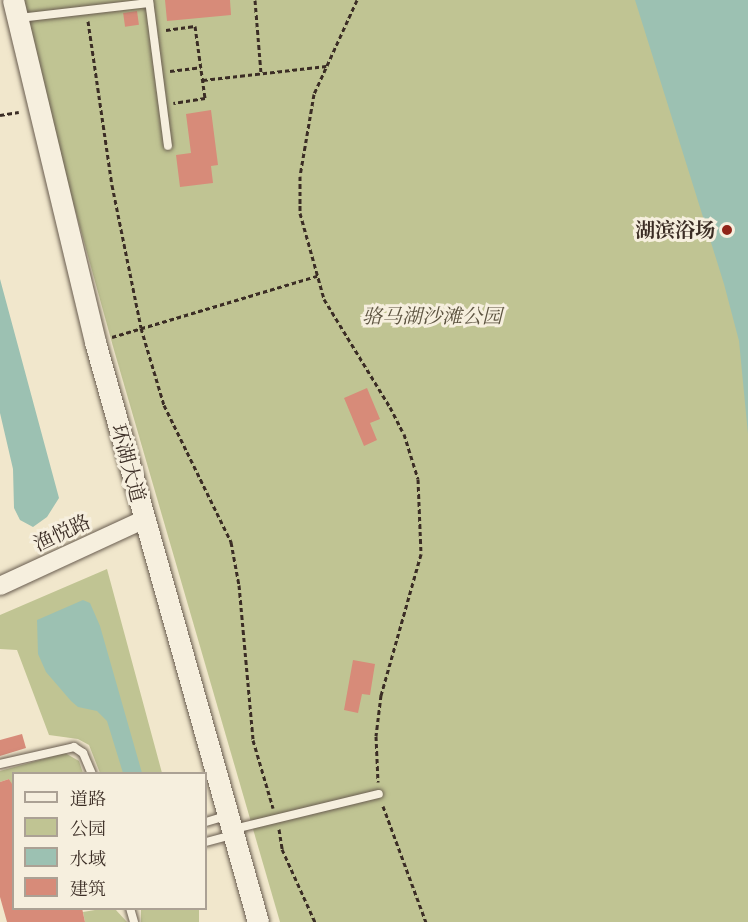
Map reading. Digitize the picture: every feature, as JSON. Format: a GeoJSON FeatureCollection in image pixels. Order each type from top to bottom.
{"type":"FeatureCollection","features":[{"type":"Feature","properties":{"kind":"main road","name":"环湖大道"},"geometry":{"type":"LineString","coordinates":[[15,9],[95,342],[143,520],[258,922]]}},
{"type":"Feature","properties":{"kind":"street","name":"渔悦路"},"geometry":{"type":"LineString","coordinates":[[0,586],[143,520]]}},
{"type":"Feature","properties":{"kind":"lane"},"geometry":{"type":"LineString","coordinates":[[15,9],[87,10],[149,1],[168,146]]}},
{"type":"Feature","properties":{"kind":"lane"},"geometry":{"type":"LineString","coordinates":[[0,764],[74,747],[83,753],[91,772]]}},
{"type":"Feature","properties":{"kind":"lane"},"geometry":{"type":"LineString","coordinates":[[207,841],[231,827],[276,819],[379,794]]}},
{"type":"Feature","properties":{"kind":"lane"},"geometry":{"type":"LineString","coordinates":[[207,822],[231,827]]}},
{"type":"Feature","properties":{"kind":"path"},"geometry":{"type":"LineString","coordinates":[[255,0],[261,73]]}},
{"type":"Feature","properties":{"kind":"path"},"geometry":{"type":"LineString","coordinates":[[357,0],[314,94],[300,176],[300,213],[324,299],[404,434],[418,479],[421,554],[381,695],[376,736],[379,794],[426,922]]}},
{"type":"Feature","properties":{"kind":"path"},"geometry":{"type":"LineString","coordinates":[[87,10],[112,185],[141,328],[164,405],[231,542],[242,613],[253,740],[276,819],[282,849],[315,922]]}},
{"type":"Feature","properties":{"kind":"path"},"geometry":{"type":"LineString","coordinates":[[153,32],[195,26],[201,67],[205,98],[163,104]]}},
{"type":"Feature","properties":{"kind":"path"},"geometry":{"type":"LineString","coordinates":[[202,80],[326,66]]}},
{"type":"Feature","properties":{"kind":"path"},"geometry":{"type":"LineString","coordinates":[[159,73],[201,67]]}},
{"type":"Feature","properties":{"kind":"path"},"geometry":{"type":"LineString","coordinates":[[95,342],[317,276]]}},
{"type":"Feature","properties":{"kind":"green space","name":"骆马湖沙滩公园"},"geometry":{"type":"Polygon","coordinates":[[[24,0],[748,0],[748,922],[280,922],[114,350],[63,166],[24,0]]]}},
{"type":"Feature","properties":{"kind":"green space"},"geometry":{"type":"Polygon","coordinates":[[[107,569],[162,772],[100,772],[89,745],[78,739],[49,735],[17,650],[0,649],[0,615],[107,569]]]}},
{"type":"Feature","properties":{"kind":"green space"},"geometry":{"type":"Polygon","coordinates":[[[65,753],[79,761],[83,772],[12,772],[12,785],[9,779],[0,782],[0,771],[65,753]]]}},
{"type":"Feature","properties":{"kind":"green space"},"geometry":{"type":"Polygon","coordinates":[[[116,910],[127,922],[85,922],[83,912],[116,910]]]}},
{"type":"Feature","properties":{"kind":"green space"},"geometry":{"type":"Polygon","coordinates":[[[141,910],[199,910],[199,922],[141,922],[141,910]]]}},
{"type":"Feature","properties":{"kind":"water","name":"湖滨浴场"},"geometry":{"type":"Polygon","coordinates":[[[635,0],[748,0],[748,434],[739,341],[724,284],[635,0]]]}},
{"type":"Feature","properties":{"kind":"water"},"geometry":{"type":"Polygon","coordinates":[[[0,279],[59,498],[47,517],[33,527],[20,520],[14,508],[13,469],[0,413],[0,279]]]}},
{"type":"Feature","properties":{"kind":"water"},"geometry":{"type":"Polygon","coordinates":[[[83,600],[90,603],[100,626],[142,772],[123,772],[107,721],[97,711],[78,707],[46,672],[38,654],[37,620],[83,600]]]}},
{"type":"Feature","properties":{"kind":"building"},"geometry":{"type":"Polygon","coordinates":[[[165,0],[230,0],[231,15],[167,21],[165,0]]]}},
{"type":"Feature","properties":{"kind":"building"},"geometry":{"type":"Polygon","coordinates":[[[137,11],[139,25],[125,27],[123,13],[137,11]]]}},
{"type":"Feature","properties":{"kind":"building"},"geometry":{"type":"Polygon","coordinates":[[[211,110],[218,165],[211,166],[213,183],[180,187],[176,155],[191,153],[186,114],[211,110]]]}},
{"type":"Feature","properties":{"kind":"building"},"geometry":{"type":"Polygon","coordinates":[[[367,388],[380,419],[370,423],[377,440],[364,446],[344,398],[367,388]]]}},
{"type":"Feature","properties":{"kind":"building"},"geometry":{"type":"Polygon","coordinates":[[[353,660],[375,664],[370,695],[362,694],[358,713],[344,710],[353,660]]]}},
{"type":"Feature","properties":{"kind":"building"},"geometry":{"type":"Polygon","coordinates":[[[22,734],[26,748],[0,756],[0,740],[22,734]]]}},
{"type":"Feature","properties":{"kind":"building"},"geometry":{"type":"Polygon","coordinates":[[[9,779],[12,784],[12,910],[82,910],[85,922],[7,922],[0,897],[0,782],[9,779]]]}},
{"type":"Feature","properties":{"kind":"place","name":"湖滨浴场"},"geometry":{"type":"Point","coordinates":[727,230]}}]}
